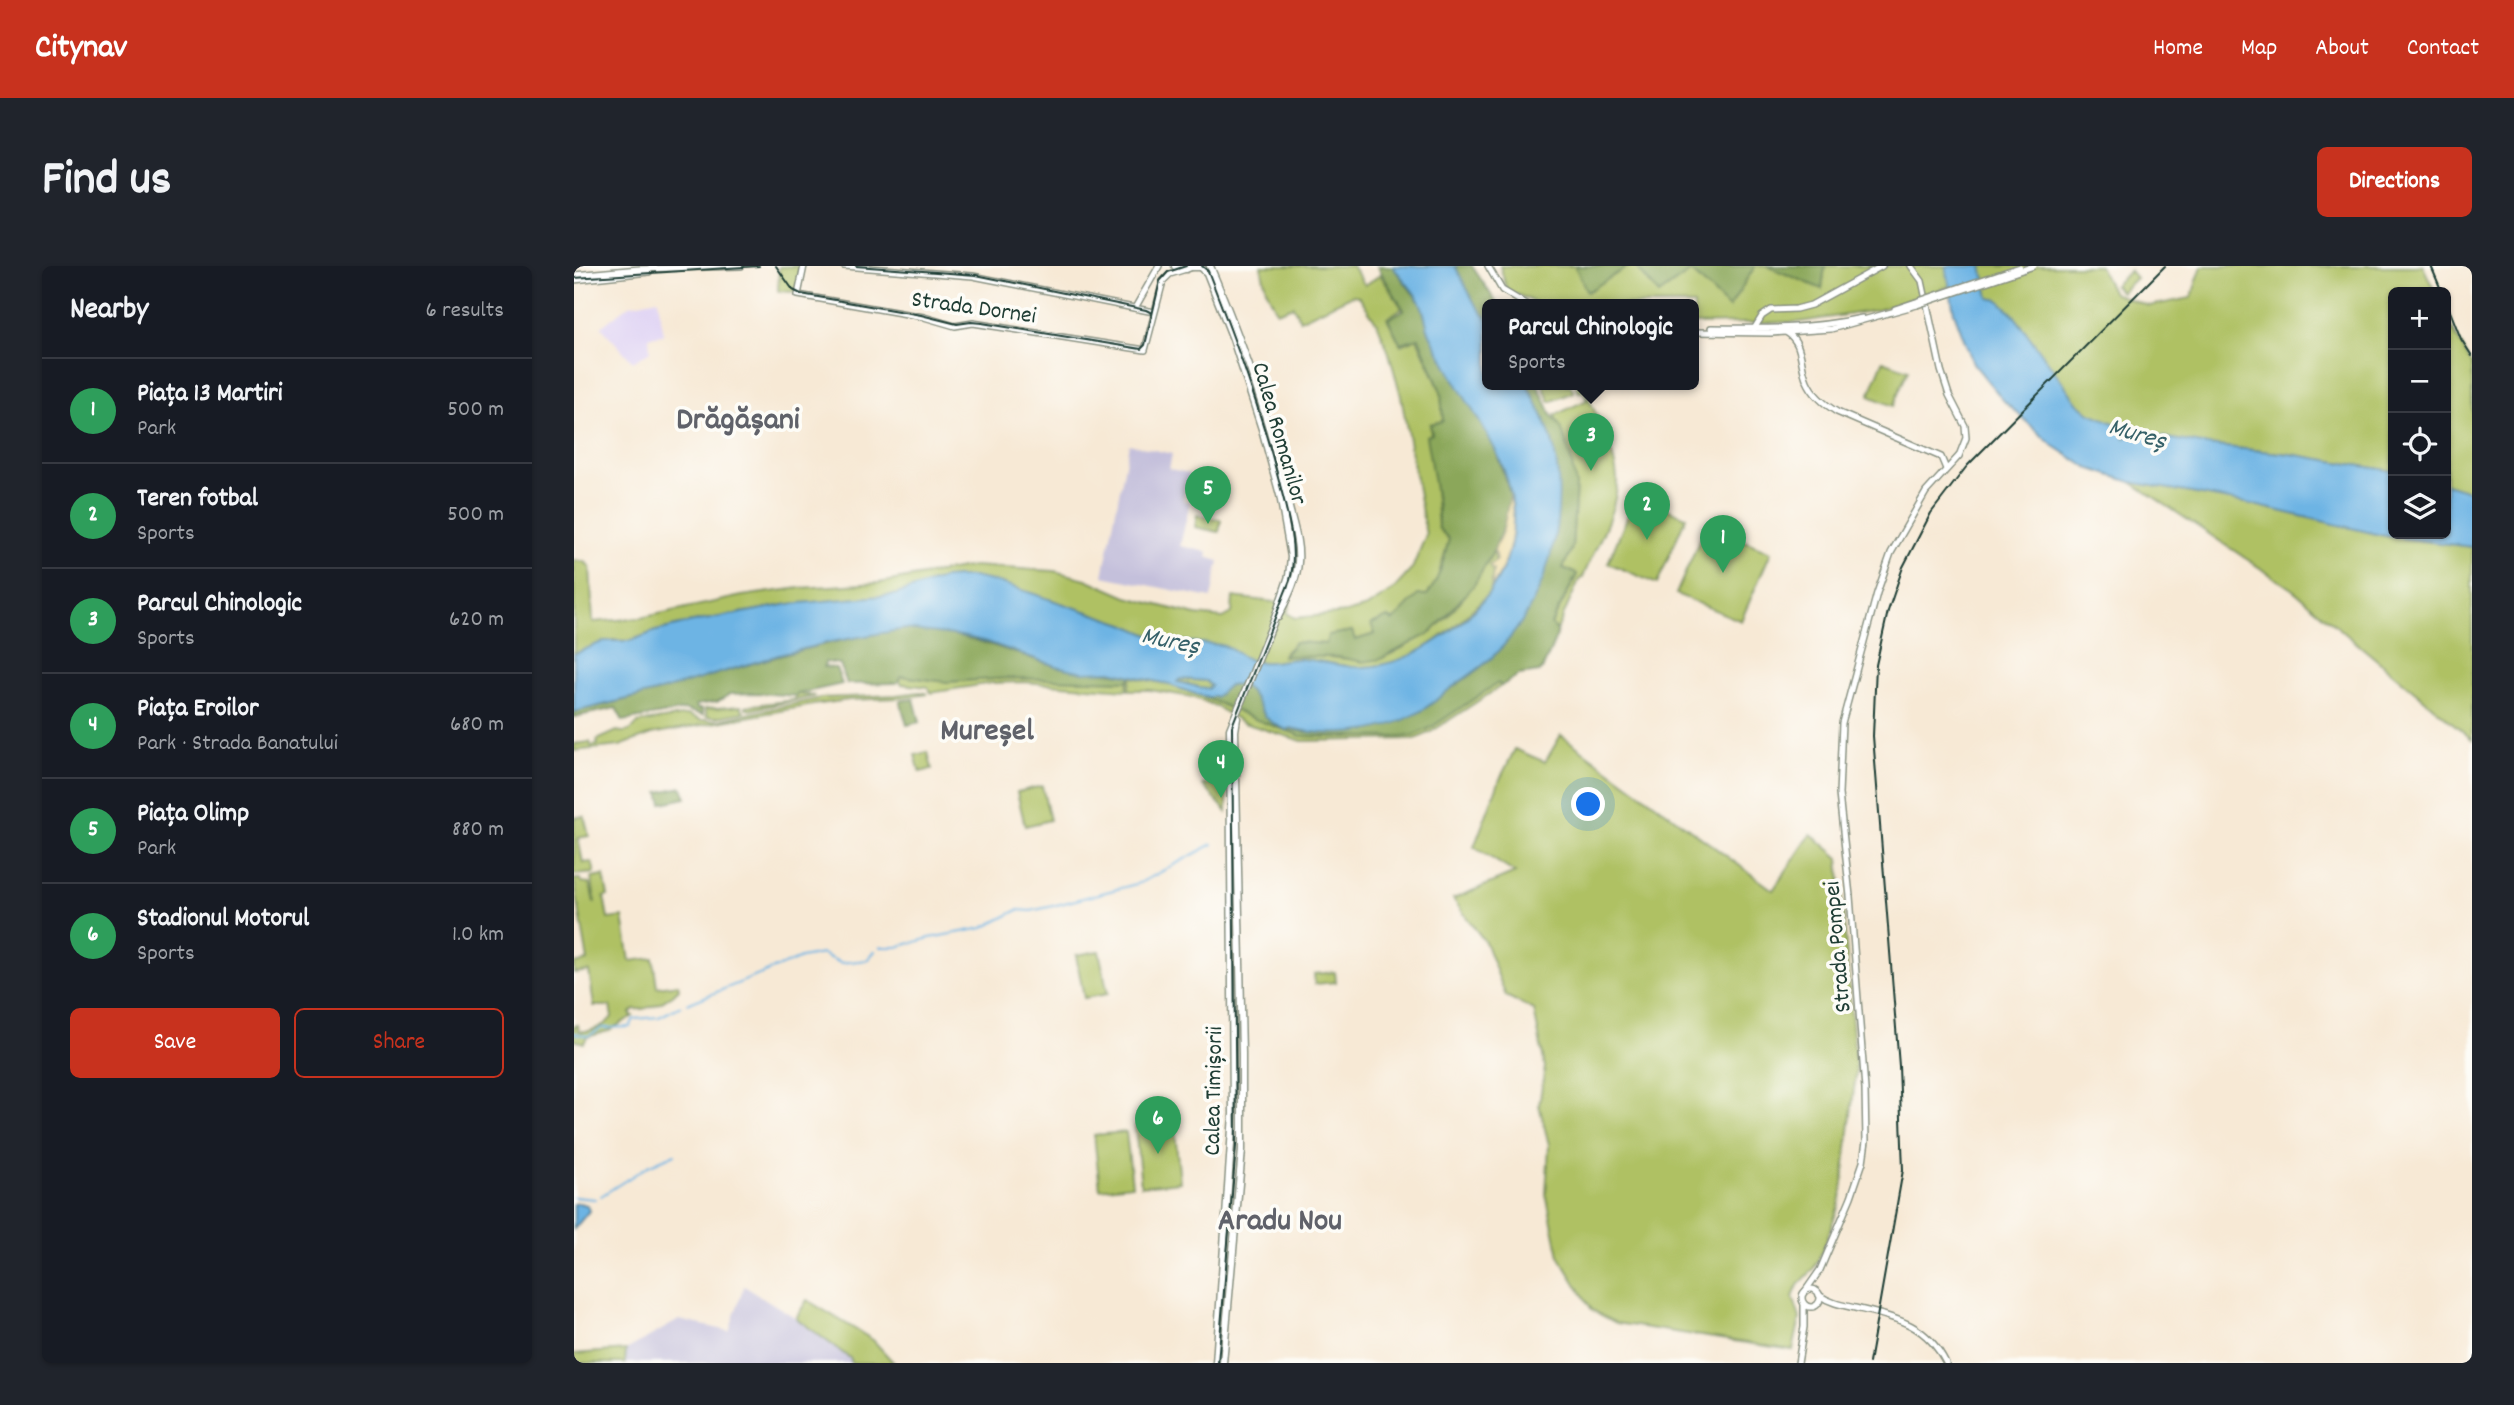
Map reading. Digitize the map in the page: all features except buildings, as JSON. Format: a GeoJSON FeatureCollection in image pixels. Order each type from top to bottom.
{"type":"FeatureCollection","features":[{"type":"Feature","properties":{"kind":"main road"},"geometry":{"type":"LineString","coordinates":[[574,277],[741,266]]}},
{"type":"Feature","properties":{"kind":"main road","name":"Strada Dornei"},"geometry":{"type":"LineString","coordinates":[[804,266],[798,295],[924,317],[955,326],[973,323],[1145,350],[1153,312]]}},
{"type":"Feature","properties":{"kind":"main road"},"geometry":{"type":"LineString","coordinates":[[844,266],[973,276],[1153,312],[1166,277],[1192,267]]}},
{"type":"Feature","properties":{"kind":"main road"},"geometry":{"type":"LineString","coordinates":[[1135,308],[1159,266]]}},
{"type":"Feature","properties":{"kind":"main road"},"geometry":{"type":"LineString","coordinates":[[1175,266],[1192,267]]}},
{"type":"Feature","properties":{"kind":"main road","name":"Calea Romanilor"},"geometry":{"type":"LineString","coordinates":[[1210,266],[1238,332],[1267,422],[1296,538],[1297,569],[1274,623]]}},
{"type":"Feature","properties":{"kind":"main road"},"geometry":{"type":"LineString","coordinates":[[1488,266],[1496,284],[1516,299]]}},
{"type":"Feature","properties":{"kind":"main road"},"geometry":{"type":"LineString","coordinates":[[1754,329],[1759,319],[1771,310],[1796,309],[1811,305],[1882,266]]}},
{"type":"Feature","properties":{"kind":"main road","name":"Strada Pompei"},"geometry":{"type":"LineString","coordinates":[[1820,1270],[1859,1177],[1866,1141],[1865,1088],[1839,781],[1842,723],[1891,553],[1926,492],[1959,456],[1966,444],[1965,426],[1944,382],[1922,281],[1911,266]]}},
{"type":"Feature","properties":{"kind":"main road"},"geometry":{"type":"LineString","coordinates":[[1699,330],[1807,327],[1847,321],[1917,303],[2023,266]]}},
{"type":"Feature","properties":{"kind":"main road"},"geometry":{"type":"LineString","coordinates":[[1699,330],[1786,332],[1847,326],[2034,266]]}},
{"type":"Feature","properties":{"kind":"main road","name":"Calea Romanilor"},"geometry":{"type":"LineString","coordinates":[[1192,267],[1205,271],[1229,329],[1248,383],[1279,490],[1291,562],[1274,623]]}},
{"type":"Feature","properties":{"kind":"main road"},"geometry":{"type":"LineString","coordinates":[[1510,296],[1518,299]]}},
{"type":"Feature","properties":{"kind":"main road"},"geometry":{"type":"LineString","coordinates":[[1771,310],[1765,321],[1772,329]]}},
{"type":"Feature","properties":{"kind":"main road"},"geometry":{"type":"LineString","coordinates":[[1799,348],[1807,331]]}},
{"type":"Feature","properties":{"kind":"main road"},"geometry":{"type":"LineString","coordinates":[[1786,332],[1796,340],[1802,370],[1808,384],[1823,402],[1837,412],[1941,457],[1946,469]]}},
{"type":"Feature","properties":{"kind":"main road"},"geometry":{"type":"LineString","coordinates":[[1234,822],[1230,729],[1274,623]]}},
{"type":"Feature","properties":{"kind":"main road","name":"Calea Timișorii"},"geometry":{"type":"LineString","coordinates":[[1216,1363],[1233,1134],[1234,822]]}},
{"type":"Feature","properties":{"kind":"main road","name":"Calea Timișorii"},"geometry":{"type":"LineString","coordinates":[[1223,1363],[1242,1150],[1242,1054],[1234,822]]}},
{"type":"Feature","properties":{"kind":"main road"},"geometry":{"type":"LineString","coordinates":[[1798,1363],[1804,1327],[1802,1298],[1820,1270]]}},
{"type":"Feature","properties":{"kind":"main road"},"geometry":{"type":"LineString","coordinates":[[1804,1327],[1815,1305],[1820,1270]]}},
{"type":"Feature","properties":{"kind":"main road"},"geometry":{"type":"LineString","coordinates":[[1806,1290],[1813,1290],[1837,1304],[1892,1317],[1914,1326],[1931,1339],[1946,1363]]}},
{"type":"Feature","properties":{"kind":"main road"},"geometry":{"type":"LineString","coordinates":[[1804,1304],[1837,1304]]}},
{"type":"Feature","properties":{"kind":"shaded area"},"geometry":{"type":"Polygon","coordinates":[[[658,299],[663,335],[649,337],[650,351],[633,362],[601,327],[629,305],[658,299]]]}},
{"type":"Feature","properties":{"kind":"shaded area"},"geometry":{"type":"Polygon","coordinates":[[[1129,444],[1172,454],[1169,469],[1189,473],[1191,484],[1186,483],[1183,500],[1190,502],[1180,546],[1208,552],[1207,557],[1219,561],[1211,598],[1103,576],[1129,444]]]}},
{"type":"Feature","properties":{"kind":"shaded area"},"geometry":{"type":"Polygon","coordinates":[[[744,1286],[796,1318],[851,1359],[851,1363],[625,1363],[626,1350],[679,1320],[729,1331],[744,1286]]]}},
{"type":"Feature","properties":{"kind":"green space"},"geometry":{"type":"Polygon","coordinates":[[[800,266],[795,292],[778,291],[779,267],[800,266]]]}},
{"type":"Feature","properties":{"kind":"green space"},"geometry":{"type":"Polygon","coordinates":[[[1261,266],[1352,266],[1365,285],[1380,275],[1402,308],[1387,318],[1401,345],[1417,338],[1441,392],[1443,421],[1430,424],[1438,528],[1449,539],[1437,580],[1427,595],[1375,634],[1355,640],[1352,631],[1341,633],[1327,644],[1295,642],[1284,653],[1348,659],[1391,654],[1432,632],[1448,616],[1474,585],[1494,550],[1495,571],[1490,591],[1451,629],[1426,648],[1397,661],[1365,667],[1319,661],[1256,661],[1245,659],[1221,645],[1158,639],[1124,624],[1001,583],[958,577],[894,595],[789,604],[688,623],[630,641],[613,640],[574,654],[574,560],[585,562],[590,567],[593,622],[640,618],[742,596],[800,588],[879,583],[973,566],[1054,571],[1086,579],[1127,597],[1196,615],[1223,618],[1232,613],[1233,597],[1290,604],[1287,613],[1295,618],[1346,613],[1367,607],[1393,590],[1412,569],[1426,535],[1401,396],[1389,353],[1378,325],[1359,296],[1353,295],[1300,320],[1293,306],[1277,312],[1266,289],[1261,266]]]}},
{"type":"Feature","properties":{"kind":"green space"},"geometry":{"type":"Polygon","coordinates":[[[1377,266],[1392,266],[1421,304],[1429,332],[1493,442],[1510,494],[1506,519],[1494,550],[1474,585],[1432,632],[1381,659],[1363,662],[1338,657],[1283,656],[1295,642],[1326,644],[1328,635],[1352,631],[1355,640],[1375,634],[1371,624],[1388,617],[1393,621],[1418,595],[1427,595],[1438,575],[1449,539],[1438,528],[1438,507],[1426,436],[1432,434],[1430,424],[1443,421],[1441,392],[1419,338],[1400,343],[1388,319],[1404,310],[1377,266]]]}},
{"type":"Feature","properties":{"kind":"green space"},"geometry":{"type":"Polygon","coordinates":[[[1455,266],[1472,266],[1494,299],[1482,299],[1482,312],[1455,266]]]}},
{"type":"Feature","properties":{"kind":"green space"},"geometry":{"type":"Polygon","coordinates":[[[1500,266],[1575,266],[1588,291],[1629,266],[1635,266],[1659,294],[1691,271],[1729,308],[1755,266],[1767,266],[1822,289],[1825,266],[1946,266],[1951,286],[1878,310],[1800,322],[1699,324],[1699,299],[1527,299],[1507,290],[1500,266]]]}},
{"type":"Feature","properties":{"kind":"green space"},"geometry":{"type":"Polygon","coordinates":[[[1575,266],[1629,266],[1587,292],[1575,266]]]}},
{"type":"Feature","properties":{"kind":"green space"},"geometry":{"type":"Polygon","coordinates":[[[1635,266],[1755,266],[1729,308],[1691,271],[1659,294],[1635,266]]]}},
{"type":"Feature","properties":{"kind":"green space"},"geometry":{"type":"Polygon","coordinates":[[[1767,266],[1825,266],[1822,289],[1767,266]]]}},
{"type":"Feature","properties":{"kind":"green space"},"geometry":{"type":"Polygon","coordinates":[[[1982,266],[2099,266],[2113,293],[2149,306],[2191,298],[2202,266],[2423,266],[2433,287],[2388,287],[2388,470],[2134,432],[2125,438],[2121,426],[2090,413],[2077,402],[2062,385],[2021,324],[1999,300],[1989,298],[1982,266]]]}},
{"type":"Feature","properties":{"kind":"green space"},"geometry":{"type":"Polygon","coordinates":[[[2130,271],[2136,278],[2121,292],[2114,285],[2130,271]]]}},
{"type":"Feature","properties":{"kind":"green space"},"geometry":{"type":"Polygon","coordinates":[[[2451,326],[2472,365],[2472,492],[2451,486],[2451,326]]]}},
{"type":"Feature","properties":{"kind":"green space"},"geometry":{"type":"Polygon","coordinates":[[[1883,361],[1908,370],[1893,406],[1869,396],[1883,361]]]}},
{"type":"Feature","properties":{"kind":"green space"},"geometry":{"type":"Polygon","coordinates":[[[1529,390],[1540,390],[1552,416],[1561,427],[1576,485],[1572,548],[1563,568],[1577,574],[1551,624],[1557,630],[1557,635],[1539,672],[1519,675],[1501,686],[1498,683],[1430,728],[1412,736],[1301,736],[1204,697],[1216,697],[1226,687],[1241,684],[1251,691],[1266,717],[1282,727],[1318,733],[1360,731],[1389,724],[1414,713],[1481,667],[1505,643],[1530,607],[1545,569],[1554,529],[1555,508],[1554,449],[1546,424],[1529,390]]]}},
{"type":"Feature","properties":{"kind":"green space"},"geometry":{"type":"Polygon","coordinates":[[[1545,390],[1574,392],[1550,402],[1545,390]]]}},
{"type":"Feature","properties":{"kind":"green space"},"geometry":{"type":"Polygon","coordinates":[[[1578,390],[1585,390],[1608,443],[1615,467],[1617,490],[1605,529],[1557,630],[1551,625],[1577,575],[1563,568],[1572,548],[1576,485],[1555,415],[1587,400],[1583,391],[1578,390]]]}},
{"type":"Feature","properties":{"kind":"green space"},"geometry":{"type":"Polygon","coordinates":[[[2131,482],[2246,503],[2388,536],[2388,539],[2472,547],[2472,739],[2293,590],[2131,482]]]}},
{"type":"Feature","properties":{"kind":"green space"},"geometry":{"type":"Polygon","coordinates":[[[1636,496],[1686,517],[1657,584],[1608,563],[1636,496]]]}},
{"type":"Feature","properties":{"kind":"green space"},"geometry":{"type":"Polygon","coordinates":[[[1197,515],[1221,520],[1219,532],[1195,527],[1197,515]]]}},
{"type":"Feature","properties":{"kind":"green space"},"geometry":{"type":"Polygon","coordinates":[[[1706,525],[1771,552],[1741,621],[1676,594],[1706,525]]]}},
{"type":"Feature","properties":{"kind":"green space"},"geometry":{"type":"Polygon","coordinates":[[[905,629],[964,637],[1065,668],[1130,676],[1128,681],[1009,678],[947,682],[901,676],[897,683],[847,684],[840,664],[825,662],[824,667],[836,668],[842,684],[796,696],[730,694],[717,702],[696,705],[697,709],[702,709],[703,715],[685,710],[623,721],[616,708],[574,717],[574,712],[783,655],[843,640],[905,629]]]}},
{"type":"Feature","properties":{"kind":"green space"},"geometry":{"type":"Polygon","coordinates":[[[901,676],[947,682],[1010,678],[1128,681],[1126,690],[1023,682],[992,683],[931,693],[928,687],[902,684],[899,680],[901,676]]]}},
{"type":"Feature","properties":{"kind":"green space"},"geometry":{"type":"Polygon","coordinates":[[[1131,677],[1167,684],[1301,736],[1329,737],[1412,736],[1498,683],[1501,686],[1429,733],[1415,739],[1302,741],[1244,723],[1211,704],[1192,697],[1150,690],[1128,690],[1131,677]]]}},
{"type":"Feature","properties":{"kind":"green space"},"geometry":{"type":"Polygon","coordinates":[[[1177,681],[1206,681],[1211,686],[1207,689],[1177,681]]]}},
{"type":"Feature","properties":{"kind":"green space"},"geometry":{"type":"Polygon","coordinates":[[[920,692],[928,694],[813,705],[652,734],[620,746],[574,751],[574,744],[590,742],[591,746],[598,745],[597,740],[617,731],[629,731],[638,723],[688,715],[701,720],[720,720],[821,698],[920,692]]]}},
{"type":"Feature","properties":{"kind":"green space"},"geometry":{"type":"Polygon","coordinates":[[[797,694],[815,696],[750,710],[746,708],[794,700],[797,694]]]}},
{"type":"Feature","properties":{"kind":"green space"},"geometry":{"type":"Polygon","coordinates":[[[914,699],[920,722],[907,725],[900,701],[914,699]]]}},
{"type":"Feature","properties":{"kind":"green space"},"geometry":{"type":"Polygon","coordinates":[[[741,706],[744,712],[717,717],[707,717],[705,709],[741,706]]]}},
{"type":"Feature","properties":{"kind":"green space"},"geometry":{"type":"Polygon","coordinates":[[[1561,735],[1773,890],[1811,834],[1839,858],[1856,1072],[1841,1199],[1823,1250],[1813,1270],[1798,1285],[1793,1297],[1800,1318],[1793,1350],[1616,1323],[1592,1310],[1559,1256],[1546,1194],[1549,1145],[1539,1105],[1545,1067],[1534,1010],[1506,996],[1485,942],[1453,899],[1515,873],[1474,847],[1500,779],[1515,749],[1545,762],[1561,735]]]}},
{"type":"Feature","properties":{"kind":"green space"},"geometry":{"type":"Polygon","coordinates":[[[928,752],[932,769],[920,772],[915,755],[928,752]]]}},
{"type":"Feature","properties":{"kind":"green space"},"geometry":{"type":"Polygon","coordinates":[[[1227,781],[1227,812],[1203,785],[1227,781]]]}},
{"type":"Feature","properties":{"kind":"green space"},"geometry":{"type":"Polygon","coordinates":[[[1042,786],[1050,820],[1025,826],[1017,792],[1042,786]]]}},
{"type":"Feature","properties":{"kind":"green space"},"geometry":{"type":"Polygon","coordinates":[[[682,787],[686,798],[662,803],[659,792],[682,787]]]}},
{"type":"Feature","properties":{"kind":"green space"},"geometry":{"type":"Polygon","coordinates":[[[584,816],[589,836],[578,838],[583,863],[592,862],[595,873],[574,875],[574,818],[584,816]]]}},
{"type":"Feature","properties":{"kind":"green space"},"geometry":{"type":"Polygon","coordinates":[[[604,876],[608,896],[604,897],[608,919],[623,917],[630,961],[653,958],[657,987],[678,984],[679,989],[658,1004],[634,1009],[630,1013],[633,1016],[608,1031],[587,1037],[584,1043],[574,1040],[574,1026],[578,1025],[579,1031],[588,1031],[601,1026],[612,1017],[610,1006],[594,1006],[589,971],[574,973],[574,964],[588,961],[574,879],[590,884],[595,903],[592,878],[604,876]]]}},
{"type":"Feature","properties":{"kind":"green space"},"geometry":{"type":"Polygon","coordinates":[[[1099,951],[1108,994],[1084,998],[1076,955],[1099,951]]]}},
{"type":"Feature","properties":{"kind":"green space"},"geometry":{"type":"Polygon","coordinates":[[[1335,972],[1336,982],[1315,984],[1314,974],[1335,972]]]}},
{"type":"Feature","properties":{"kind":"green space"},"geometry":{"type":"Polygon","coordinates":[[[1174,1122],[1180,1182],[1141,1186],[1135,1126],[1174,1122]]]}},
{"type":"Feature","properties":{"kind":"green space"},"geometry":{"type":"Polygon","coordinates":[[[1126,1132],[1132,1185],[1100,1189],[1094,1135],[1126,1132]]]}},
{"type":"Feature","properties":{"kind":"green space"},"geometry":{"type":"Polygon","coordinates":[[[807,1300],[873,1340],[894,1363],[851,1363],[851,1359],[796,1318],[807,1300]]]}},
{"type":"Feature","properties":{"kind":"green space"},"geometry":{"type":"Polygon","coordinates":[[[626,1350],[625,1363],[574,1363],[574,1354],[626,1350]]]}},
{"type":"Feature","properties":{"kind":"sand"},"geometry":{"type":"Polygon","coordinates":[[[1510,494],[1513,519],[1511,543],[1503,567],[1491,589],[1493,570],[1490,565],[1496,561],[1494,550],[1503,529],[1510,494]]]}},
{"type":"Feature","properties":{"kind":"water"},"geometry":{"type":"Polygon","coordinates":[[[1392,266],[1455,266],[1482,312],[1482,390],[1530,390],[1549,433],[1558,475],[1556,527],[1551,553],[1533,602],[1520,624],[1492,658],[1416,714],[1387,726],[1355,732],[1322,733],[1291,728],[1287,730],[1268,719],[1251,693],[1242,686],[1229,685],[1216,697],[1204,697],[1167,684],[1111,671],[1083,672],[1056,666],[962,636],[905,629],[831,642],[779,655],[660,691],[574,712],[574,654],[604,641],[630,641],[688,623],[789,604],[894,595],[944,578],[973,577],[1001,583],[1124,624],[1158,639],[1221,645],[1259,662],[1301,659],[1363,667],[1403,658],[1423,649],[1442,638],[1475,609],[1499,577],[1509,553],[1513,510],[1505,472],[1498,455],[1432,339],[1422,308],[1392,266]],[[1180,679],[1177,682],[1207,689],[1211,686],[1206,681],[1180,679]]]}},
{"type":"Feature","properties":{"kind":"water"},"geometry":{"type":"Polygon","coordinates":[[[1946,266],[1982,266],[1989,298],[1999,300],[2013,314],[2077,402],[2090,413],[2121,426],[2125,438],[2134,432],[2388,470],[2388,536],[2246,503],[2131,482],[2088,468],[2051,444],[2004,401],[1973,363],[1954,312],[1946,266]]]}},
{"type":"Feature","properties":{"kind":"water"},"geometry":{"type":"Polygon","coordinates":[[[2451,486],[2472,492],[2472,547],[2409,539],[2451,539],[2451,486]]]}},
{"type":"Feature","properties":{"kind":"water"},"geometry":{"type":"Polygon","coordinates":[[[574,1204],[587,1205],[589,1211],[574,1229],[574,1204]]]}},
{"type":"Feature","properties":{"kind":"waterway"},"geometry":{"type":"LineString","coordinates":[[880,947],[897,947],[983,928],[1018,910],[1031,911],[1140,883],[1213,844]]}},
{"type":"Feature","properties":{"kind":"waterway"},"geometry":{"type":"LineString","coordinates":[[687,1004],[801,958],[822,954],[841,963],[867,960],[875,951]]}},
{"type":"Feature","properties":{"kind":"waterway"},"geometry":{"type":"LineString","coordinates":[[574,1033],[588,1036],[602,1028],[630,1027],[634,1019],[659,1017],[681,1006]]}},
{"type":"Feature","properties":{"kind":"waterway"},"geometry":{"type":"LineString","coordinates":[[601,1196],[648,1166],[675,1154]]}},
{"type":"Feature","properties":{"kind":"waterway"},"geometry":{"type":"LineString","coordinates":[[574,1197],[595,1199]]}},
{"type":"Feature","properties":{"kind":"tram line"},"geometry":{"type":"LineString","coordinates":[[574,278],[759,266]]}},
{"type":"Feature","properties":{"kind":"tram line"},"geometry":{"type":"LineString","coordinates":[[776,266],[793,290],[801,294],[957,324],[982,323],[1141,349],[1145,345],[1160,281],[1168,272],[1186,266]]}},
{"type":"Feature","properties":{"kind":"tram line"},"geometry":{"type":"LineString","coordinates":[[856,266],[976,275],[1146,310],[1152,317]]}},
{"type":"Feature","properties":{"kind":"tram line"},"geometry":{"type":"LineString","coordinates":[[1202,266],[1208,271],[1265,430],[1289,520],[1293,557],[1290,580],[1232,726],[1236,1146],[1218,1363]]}},
{"type":"Feature","properties":{"kind":"railway"},"geometry":{"type":"LineString","coordinates":[[1869,1363],[1903,1170],[1899,1066],[1873,736],[1876,665],[1888,611],[1903,567],[1931,513],[1967,466],[2165,266]]}},
{"type":"Feature","properties":{"kind":"railway"},"geometry":{"type":"LineString","coordinates":[[2431,266],[2440,287]]}},
{"type":"Feature","properties":{"kind":"railway"},"geometry":{"type":"LineString","coordinates":[[2451,314],[2461,339],[2472,356]]}},
{"type":"Feature","properties":{"kind":"place","name":"Parcul Chinologic"},"geometry":{"type":"Point","coordinates":[1591,471]}},
{"type":"Feature","properties":{"kind":"place","name":"Piața Olimp"},"geometry":{"type":"Point","coordinates":[1208,524]}},
{"type":"Feature","properties":{"kind":"place","name":"Teren fotbal"},"geometry":{"type":"Point","coordinates":[1647,540]}},
{"type":"Feature","properties":{"kind":"place","name":"Piața 13 Martiri"},"geometry":{"type":"Point","coordinates":[1723,573]}},
{"type":"Feature","properties":{"kind":"place","name":"Piața Eroilor"},"geometry":{"type":"Point","coordinates":[1221,798]}},
{"type":"Feature","properties":{"kind":"place","name":"Stadionul Motorul"},"geometry":{"type":"Point","coordinates":[1158,1154]}},
{"type":"Feature","properties":{"kind":"district","name":"Drăgășani"},"geometry":{"type":"Point","coordinates":[738,417]}},
{"type":"Feature","properties":{"kind":"district","name":"Mureșel"},"geometry":{"type":"Point","coordinates":[987,728]}},
{"type":"Feature","properties":{"kind":"district","name":"Aradu Nou"},"geometry":{"type":"Point","coordinates":[1280,1218]}},
{"type":"Feature","properties":{"kind":"water label","name":"Mureș"},"geometry":{"type":"Point","coordinates":[2138,432]}},
{"type":"Feature","properties":{"kind":"water label","name":"Mureș"},"geometry":{"type":"Point","coordinates":[1171,639]}}]}
